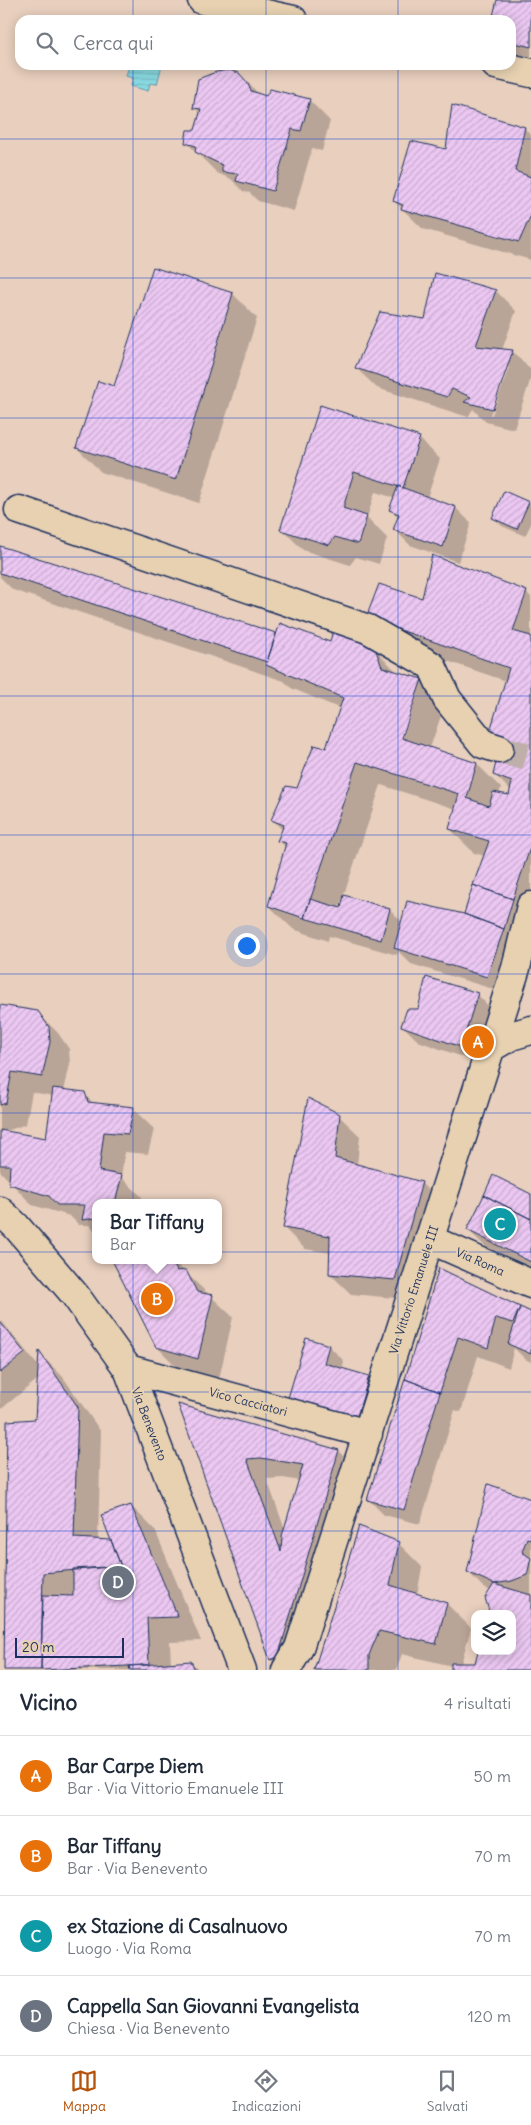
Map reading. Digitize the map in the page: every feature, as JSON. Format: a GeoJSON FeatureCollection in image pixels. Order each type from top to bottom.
{"type":"FeatureCollection","features":[{"type":"Feature","properties":{"kind":"street"},"geometry":{"type":"LineString","coordinates":[[202,0],[270,15]]}},
{"type":"Feature","properties":{"kind":"street"},"geometry":{"type":"LineString","coordinates":[[516,70],[531,73]]}},
{"type":"Feature","properties":{"kind":"street"},"geometry":{"type":"LineString","coordinates":[[19,510],[368,628],[432,666],[447,699],[483,744],[500,749]]}},
{"type":"Feature","properties":{"kind":"street","name":"Via Vittorio Emanuele III"},"geometry":{"type":"LineString","coordinates":[[286,1670],[299,1648],[490,1048],[523,971],[531,906]]}},
{"type":"Feature","properties":{"kind":"street"},"geometry":{"type":"LineString","coordinates":[[490,1048],[511,1036],[531,1030]]}},
{"type":"Feature","properties":{"kind":"street","name":"Via Benevento"},"geometry":{"type":"LineString","coordinates":[[0,1211],[16,1226],[75,1295],[128,1369],[242,1670]]}},
{"type":"Feature","properties":{"kind":"street","name":"Via Roma"},"geometry":{"type":"LineString","coordinates":[[430,1239],[531,1284]]}},
{"type":"Feature","properties":{"kind":"street","name":"Vico Cacciatori"},"geometry":{"type":"LineString","coordinates":[[128,1369],[368,1434]]}},
{"type":"Feature","properties":{"kind":"water"},"geometry":{"type":"Polygon","coordinates":[[[128,70],[161,70],[157,84],[150,83],[148,91],[131,86],[133,78],[126,76],[128,70]]]}},
{"type":"Feature","properties":{"kind":"building"},"geometry":{"type":"Polygon","coordinates":[[[497,0],[531,0],[531,47],[516,43],[516,15],[493,15],[497,0]]]}},
{"type":"Feature","properties":{"kind":"building"},"geometry":{"type":"Polygon","coordinates":[[[229,70],[239,73],[247,82],[251,91],[266,96],[270,89],[310,99],[301,131],[292,129],[273,191],[236,181],[238,174],[222,172],[222,165],[195,152],[196,146],[185,143],[187,130],[195,130],[201,109],[193,108],[198,79],[216,72],[229,70]]]}},
{"type":"Feature","properties":{"kind":"building"},"geometry":{"type":"Polygon","coordinates":[[[452,105],[525,127],[515,171],[531,177],[531,215],[519,242],[401,209],[403,205],[393,201],[411,141],[446,149],[452,105]]]}},
{"type":"Feature","properties":{"kind":"building"},"geometry":{"type":"Polygon","coordinates":[[[153,267],[233,293],[176,480],[76,448],[98,381],[114,386],[153,267]]]}},
{"type":"Feature","properties":{"kind":"building"},"geometry":{"type":"Polygon","coordinates":[[[435,273],[496,290],[476,346],[513,350],[493,409],[464,402],[471,397],[452,389],[447,397],[355,368],[380,312],[425,319],[435,273]]]}},
{"type":"Feature","properties":{"kind":"building"},"geometry":{"type":"Polygon","coordinates":[[[320,405],[420,437],[403,488],[354,472],[343,508],[367,516],[358,544],[335,537],[329,545],[280,530],[320,405]]]}},
{"type":"Feature","properties":{"kind":"building"},"geometry":{"type":"Polygon","coordinates":[[[398,486],[456,507],[443,547],[393,530],[399,514],[389,510],[398,486]]]}},
{"type":"Feature","properties":{"kind":"building"},"geometry":{"type":"Polygon","coordinates":[[[504,491],[529,502],[517,529],[492,518],[504,491]]]}},
{"type":"Feature","properties":{"kind":"building"},"geometry":{"type":"Polygon","coordinates":[[[0,546],[276,633],[267,662],[0,573],[0,546]]]}},
{"type":"Feature","properties":{"kind":"building"},"geometry":{"type":"Polygon","coordinates":[[[432,555],[527,591],[513,631],[531,636],[531,845],[513,899],[473,885],[489,841],[449,829],[459,794],[357,762],[304,918],[268,906],[286,843],[277,841],[284,825],[271,820],[286,786],[297,788],[314,745],[326,748],[343,698],[266,665],[280,623],[330,642],[333,630],[375,648],[382,667],[422,679],[402,738],[477,763],[467,798],[489,806],[493,792],[509,795],[512,782],[493,775],[501,742],[488,738],[509,668],[366,618],[379,584],[422,598],[432,555]]]}},
{"type":"Feature","properties":{"kind":"building"},"geometry":{"type":"Polygon","coordinates":[[[473,885],[513,899],[504,929],[464,914],[473,885]]]}},
{"type":"Feature","properties":{"kind":"building"},"geometry":{"type":"Polygon","coordinates":[[[344,895],[390,909],[381,940],[304,918],[310,899],[341,908],[344,895]]]}},
{"type":"Feature","properties":{"kind":"building"},"geometry":{"type":"Polygon","coordinates":[[[407,901],[464,914],[504,929],[487,977],[394,948],[407,901]]]}},
{"type":"Feature","properties":{"kind":"building"},"geometry":{"type":"Polygon","coordinates":[[[426,977],[478,993],[461,1047],[401,1026],[407,1009],[418,1009],[426,977]]]}},
{"type":"Feature","properties":{"kind":"building"},"geometry":{"type":"Polygon","coordinates":[[[0,1005],[38,1011],[49,1027],[50,1042],[42,1077],[12,1072],[6,1103],[0,1105],[0,1005]]]}},
{"type":"Feature","properties":{"kind":"building"},"geometry":{"type":"Polygon","coordinates":[[[53,1088],[85,1092],[88,1102],[134,1107],[128,1134],[104,1132],[99,1171],[122,1175],[116,1199],[92,1199],[92,1219],[82,1220],[85,1205],[57,1205],[49,1196],[9,1184],[10,1165],[0,1165],[0,1130],[46,1138],[53,1088]]]}},
{"type":"Feature","properties":{"kind":"building"},"geometry":{"type":"Polygon","coordinates":[[[308,1098],[340,1114],[335,1158],[422,1182],[395,1280],[329,1274],[330,1236],[283,1228],[308,1098]]]}},
{"type":"Feature","properties":{"kind":"building"},"geometry":{"type":"Polygon","coordinates":[[[493,1175],[531,1194],[531,1219],[484,1195],[493,1175]]]}},
{"type":"Feature","properties":{"kind":"building"},"geometry":{"type":"Polygon","coordinates":[[[484,1195],[531,1219],[531,1262],[467,1230],[484,1195]]]}},
{"type":"Feature","properties":{"kind":"building"},"geometry":{"type":"Polygon","coordinates":[[[114,1264],[173,1264],[177,1271],[186,1270],[197,1292],[213,1295],[198,1359],[156,1347],[114,1264]]]}},
{"type":"Feature","properties":{"kind":"building"},"geometry":{"type":"Polygon","coordinates":[[[439,1268],[520,1307],[513,1323],[496,1318],[488,1348],[458,1337],[440,1392],[405,1379],[439,1268]]]}},
{"type":"Feature","properties":{"kind":"building"},"geometry":{"type":"Polygon","coordinates":[[[520,1307],[531,1312],[531,1354],[508,1344],[520,1307]]]}},
{"type":"Feature","properties":{"kind":"building"},"geometry":{"type":"Polygon","coordinates":[[[0,1322],[25,1353],[0,1373],[0,1322]]]}},
{"type":"Feature","properties":{"kind":"building"},"geometry":{"type":"Polygon","coordinates":[[[306,1338],[329,1345],[324,1363],[369,1376],[357,1417],[288,1398],[306,1338]]]}},
{"type":"Feature","properties":{"kind":"building"},"geometry":{"type":"Polygon","coordinates":[[[39,1351],[78,1407],[74,1538],[111,1540],[121,1566],[43,1573],[41,1670],[4,1670],[7,1421],[35,1419],[39,1351]]]}},
{"type":"Feature","properties":{"kind":"building"},"geometry":{"type":"Polygon","coordinates":[[[405,1379],[440,1392],[404,1510],[367,1500],[405,1379]]]}},
{"type":"Feature","properties":{"kind":"building"},"geometry":{"type":"Polygon","coordinates":[[[178,1404],[339,1450],[278,1657],[270,1660],[178,1404]],[[261,1458],[247,1459],[281,1551],[282,1536],[303,1465],[261,1458]]]}},
{"type":"Feature","properties":{"kind":"building"},"geometry":{"type":"Polygon","coordinates":[[[488,1484],[531,1499],[531,1539],[527,1538],[522,1552],[531,1558],[527,1575],[512,1581],[494,1584],[467,1572],[488,1484]]]}},
{"type":"Feature","properties":{"kind":"building"},"geometry":{"type":"Polygon","coordinates":[[[131,1505],[178,1617],[147,1618],[149,1665],[41,1670],[43,1595],[73,1596],[73,1569],[121,1566],[101,1515],[131,1505]]]}},
{"type":"Feature","properties":{"kind":"building"},"geometry":{"type":"Polygon","coordinates":[[[359,1526],[399,1542],[390,1585],[447,1603],[436,1644],[379,1631],[369,1655],[369,1670],[314,1670],[359,1526]]]}},
{"type":"Feature","properties":{"kind":"building"},"geometry":{"type":"Polygon","coordinates":[[[494,1584],[531,1595],[531,1670],[451,1670],[451,1663],[475,1663],[477,1655],[516,1655],[516,1610],[489,1610],[485,1598],[494,1584]]]}},
{"type":"Feature","properties":{"kind":"building"},"geometry":{"type":"Polygon","coordinates":[[[191,1661],[195,1670],[130,1670],[129,1666],[191,1661]]]}},
{"type":"Feature","properties":{"kind":"tunnel"},"geometry":{"type":"LineString","coordinates":[[499,749],[531,758]]}},
{"type":"Feature","properties":{"kind":"place","name":"Bar Carpe Diem"},"geometry":{"type":"Point","coordinates":[478,1042]}},
{"type":"Feature","properties":{"kind":"place","name":"ex Stazione di Casalnuovo"},"geometry":{"type":"Point","coordinates":[500,1224]}},
{"type":"Feature","properties":{"kind":"place","name":"Bar Tiffany"},"geometry":{"type":"Point","coordinates":[157,1299]}},
{"type":"Feature","properties":{"kind":"place","name":"Cappella San Giovanni Evangelista"},"geometry":{"type":"Point","coordinates":[118,1582]}}]}
